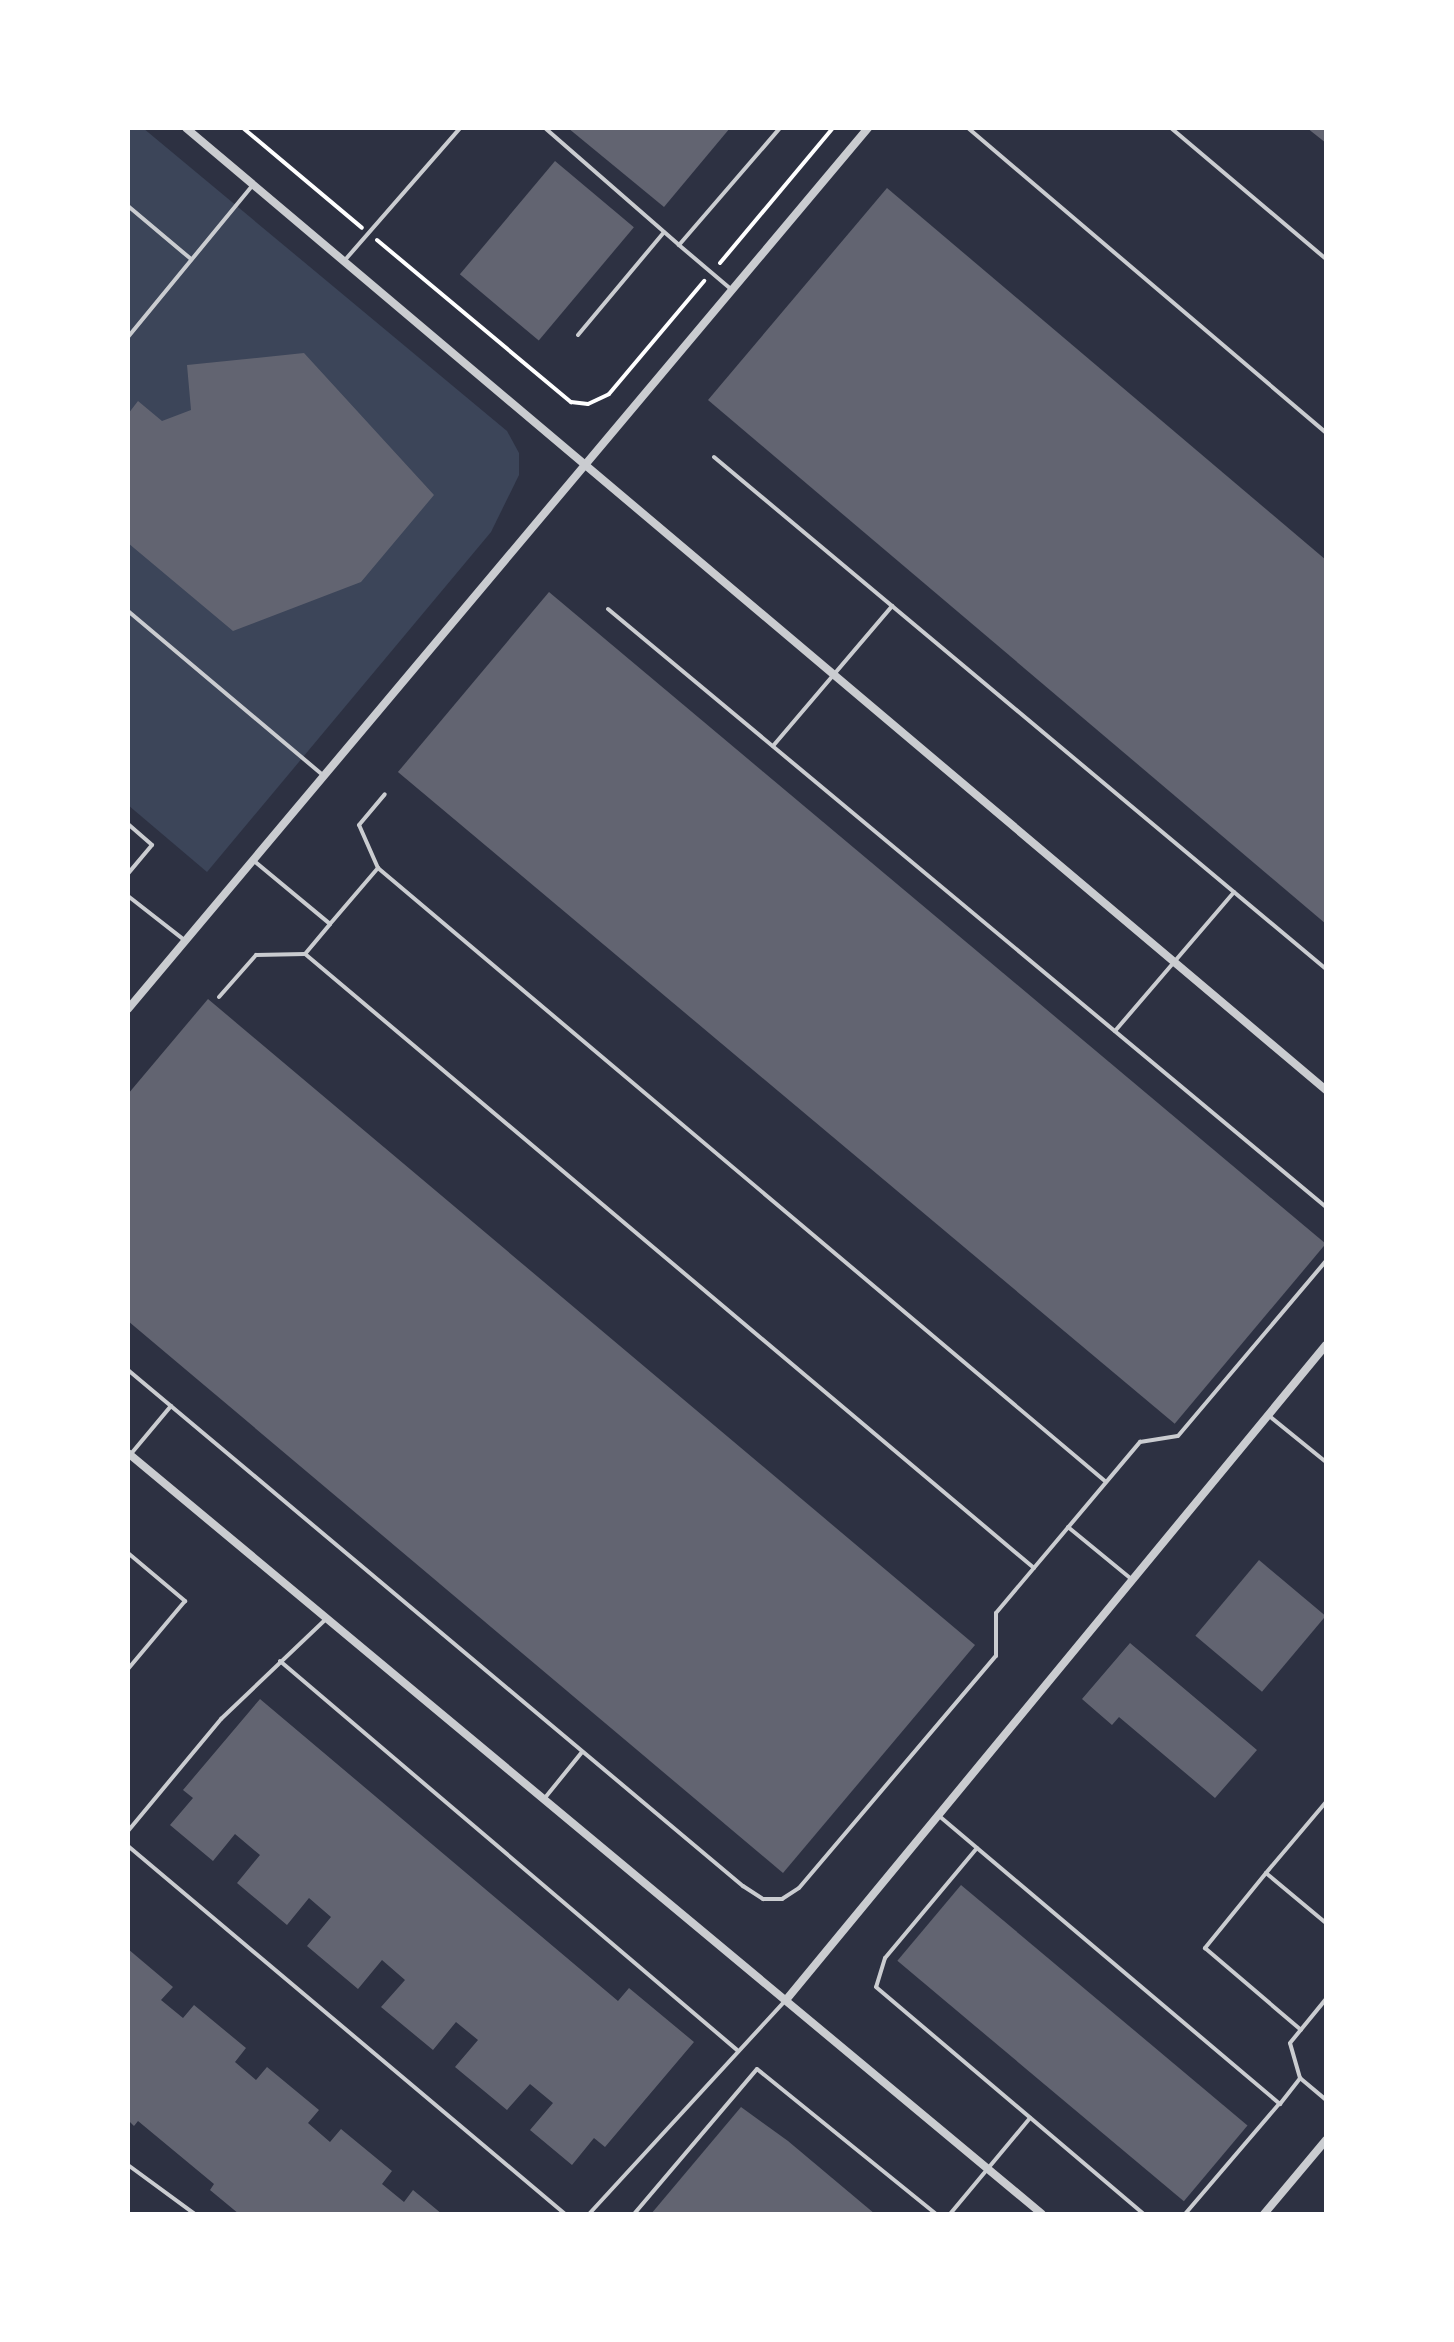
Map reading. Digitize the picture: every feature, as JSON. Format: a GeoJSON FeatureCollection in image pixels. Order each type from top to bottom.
{"type":"FeatureCollection","features":[{"type":"Feature","properties":{"kind":"street"},"geometry":{"type":"LineString","coordinates":[[186,128],[1326,1090]]}},
{"type":"Feature","properties":{"kind":"street"},"geometry":{"type":"LineString","coordinates":[[128,1009],[868,128]]}},
{"type":"Feature","properties":{"kind":"street"},"geometry":{"type":"LineString","coordinates":[[786,2000],[1326,1344]]}},
{"type":"Feature","properties":{"kind":"street"},"geometry":{"type":"LineString","coordinates":[[129,1454],[1042,2214]]}},
{"type":"Feature","properties":{"kind":"street"},"geometry":{"type":"LineString","coordinates":[[1264,2214],[1326,2140]]}},
{"type":"Feature","properties":{"kind":"lane"},"geometry":{"type":"LineString","coordinates":[[344,261],[460,128]]}},
{"type":"Feature","properties":{"kind":"lane"},"geometry":{"type":"LineString","coordinates":[[545,128],[732,290]]}},
{"type":"Feature","properties":{"kind":"lane"},"geometry":{"type":"LineString","coordinates":[[679,245],[780,128]]}},
{"type":"Feature","properties":{"kind":"lane"},"geometry":{"type":"LineString","coordinates":[[968,128],[1326,434]]}},
{"type":"Feature","properties":{"kind":"lane"},"geometry":{"type":"LineString","coordinates":[[1171,128],[1326,259]]}},
{"type":"Feature","properties":{"kind":"lane"},"geometry":{"type":"LineString","coordinates":[[128,336],[254,184]]}},
{"type":"Feature","properties":{"kind":"lane"},"geometry":{"type":"LineString","coordinates":[[128,206],[192,260]]}},
{"type":"Feature","properties":{"kind":"lane"},"geometry":{"type":"LineString","coordinates":[[578,334],[664,232]]}},
{"type":"Feature","properties":{"kind":"lane"},"geometry":{"type":"LineString","coordinates":[[128,324],[134,329]]}},
{"type":"Feature","properties":{"kind":"lane"},"geometry":{"type":"LineString","coordinates":[[714,457],[1326,969]]}},
{"type":"Feature","properties":{"kind":"lane"},"geometry":{"type":"LineString","coordinates":[[773,746],[892,606]]}},
{"type":"Feature","properties":{"kind":"lane"},"geometry":{"type":"LineString","coordinates":[[608,609],[1326,1207]]}},
{"type":"Feature","properties":{"kind":"lane"},"geometry":{"type":"LineString","coordinates":[[128,612],[324,776]]}},
{"type":"Feature","properties":{"kind":"lane"},"geometry":{"type":"LineString","coordinates":[[384,794],[359,825],[378,868],[1106,1482]]}},
{"type":"Feature","properties":{"kind":"lane"},"geometry":{"type":"LineString","coordinates":[[128,824],[152,845],[128,874]]}},
{"type":"Feature","properties":{"kind":"lane"},"geometry":{"type":"LineString","coordinates":[[253,860],[330,924]]}},
{"type":"Feature","properties":{"kind":"lane"},"geometry":{"type":"LineString","coordinates":[[305,954],[378,868]]}},
{"type":"Feature","properties":{"kind":"lane"},"geometry":{"type":"LineString","coordinates":[[1115,1031],[1234,892]]}},
{"type":"Feature","properties":{"kind":"lane"},"geometry":{"type":"LineString","coordinates":[[128,896],[185,941]]}},
{"type":"Feature","properties":{"kind":"lane"},"geometry":{"type":"LineString","coordinates":[[220,997],[256,955],[305,954],[1034,1568]]}},
{"type":"Feature","properties":{"kind":"lane"},"geometry":{"type":"LineString","coordinates":[[128,1370],[743,1886],[763,1898],[782,1899],[799,1888],[996,1656],[996,1613],[1068,1526],[1140,1442],[1178,1436],[1326,1260]]}},
{"type":"Feature","properties":{"kind":"lane"},"geometry":{"type":"LineString","coordinates":[[129,1454],[170,1406]]}},
{"type":"Feature","properties":{"kind":"lane"},"geometry":{"type":"LineString","coordinates":[[1268,1415],[1326,1462]]}},
{"type":"Feature","properties":{"kind":"lane"},"geometry":{"type":"LineString","coordinates":[[1068,1526],[1132,1580]]}},
{"type":"Feature","properties":{"kind":"lane"},"geometry":{"type":"LineString","coordinates":[[128,1553],[185,1601],[128,1669]]}},
{"type":"Feature","properties":{"kind":"lane"},"geometry":{"type":"LineString","coordinates":[[128,1830],[280,1661],[327,1618]]}},
{"type":"Feature","properties":{"kind":"lane"},"geometry":{"type":"LineString","coordinates":[[280,1661],[737,2050]]}},
{"type":"Feature","properties":{"kind":"lane"},"geometry":{"type":"LineString","coordinates":[[544,1799],[583,1752]]}},
{"type":"Feature","properties":{"kind":"lane"},"geometry":{"type":"LineString","coordinates":[[1301,2030],[1205,1948],[1326,1802]]}},
{"type":"Feature","properties":{"kind":"lane"},"geometry":{"type":"LineString","coordinates":[[938,1816],[1280,2104]]}},
{"type":"Feature","properties":{"kind":"lane"},"geometry":{"type":"LineString","coordinates":[[128,1846],[565,2214]]}},
{"type":"Feature","properties":{"kind":"lane"},"geometry":{"type":"LineString","coordinates":[[977,1848],[884,1958],[876,1987],[1144,2214]]}},
{"type":"Feature","properties":{"kind":"lane"},"geometry":{"type":"LineString","coordinates":[[1266,1873],[1326,1924]]}},
{"type":"Feature","properties":{"kind":"lane"},"geometry":{"type":"LineString","coordinates":[[1326,1999],[1290,2043],[1300,2078],[1326,2100]]}},
{"type":"Feature","properties":{"kind":"lane"},"geometry":{"type":"LineString","coordinates":[[589,2214],[786,2000]]}},
{"type":"Feature","properties":{"kind":"lane"},"geometry":{"type":"LineString","coordinates":[[634,2214],[757,2069],[936,2214]]}},
{"type":"Feature","properties":{"kind":"lane"},"geometry":{"type":"LineString","coordinates":[[1185,2214],[1300,2078]]}},
{"type":"Feature","properties":{"kind":"lane"},"geometry":{"type":"LineString","coordinates":[[950,2214],[1030,2118]]}},
{"type":"Feature","properties":{"kind":"lane"},"geometry":{"type":"LineString","coordinates":[[128,2165],[195,2214]]}},
{"type":"Feature","properties":{"kind":"path"},"geometry":{"type":"LineString","coordinates":[[244,128],[570,402],[588,404],[609,394],[834,128]]}},
{"type":"Feature","properties":{"kind":"shaded area"},"geometry":{"type":"Polygon","coordinates":[[[128,128],[143,128],[507,431],[519,453],[519,475],[491,532],[207,872],[128,805],[128,128]]]}},
{"type":"Feature","properties":{"kind":"building"},"geometry":{"type":"Polygon","coordinates":[[[568,128],[730,128],[664,207],[568,128]]]}},
{"type":"Feature","properties":{"kind":"building"},"geometry":{"type":"Polygon","coordinates":[[[1307,128],[1326,128],[1326,143],[1307,128]]]}},
{"type":"Feature","properties":{"kind":"building"},"geometry":{"type":"Polygon","coordinates":[[[555,161],[634,227],[539,341],[460,274],[555,161]]]}},
{"type":"Feature","properties":{"kind":"building"},"geometry":{"type":"Polygon","coordinates":[[[887,188],[1326,560],[1326,924],[708,400],[887,188]]]}},
{"type":"Feature","properties":{"kind":"building"},"geometry":{"type":"Polygon","coordinates":[[[304,353],[434,495],[361,582],[233,631],[128,543],[128,414],[138,401],[162,421],[191,410],[187,365],[304,353]]]}},
{"type":"Feature","properties":{"kind":"building"},"geometry":{"type":"Polygon","coordinates":[[[549,592],[1326,1244],[1175,1424],[398,772],[549,592]]]}},
{"type":"Feature","properties":{"kind":"building"},"geometry":{"type":"Polygon","coordinates":[[[208,999],[975,1645],[783,1873],[128,1321],[128,1094],[208,999]]]}},
{"type":"Feature","properties":{"kind":"building"},"geometry":{"type":"Polygon","coordinates":[[[1259,1560],[1326,1616],[1262,1692],[1195,1636],[1259,1560]]]}},
{"type":"Feature","properties":{"kind":"building"},"geometry":{"type":"Polygon","coordinates":[[[1130,1643],[1257,1750],[1215,1798],[1119,1717],[1112,1725],[1082,1699],[1130,1643]]]}},
{"type":"Feature","properties":{"kind":"building"},"geometry":{"type":"Polygon","coordinates":[[[260,1699],[618,2001],[629,1988],[694,2042],[605,2147],[594,2138],[572,2165],[530,2130],[553,2103],[530,2084],[507,2110],[455,2067],[478,2040],[456,2022],[433,2050],[381,2007],[405,1980],[382,1960],[358,1989],[307,1946],[331,1917],[309,1898],[287,1925],[237,1883],[260,1855],[235,1834],[213,1861],[170,1825],[193,1798],[183,1790],[260,1699]]]}},
{"type":"Feature","properties":{"kind":"building"},"geometry":{"type":"Polygon","coordinates":[[[961,1885],[1248,2125],[1184,2201],[897,1961],[961,1885]]]}},
{"type":"Feature","properties":{"kind":"building"},"geometry":{"type":"Polygon","coordinates":[[[128,1949],[173,1987],[161,2000],[183,2018],[194,2005],[246,2048],[235,2062],[256,2080],[267,2067],[319,2110],[308,2123],[330,2142],[341,2129],[392,2171],[382,2184],[404,2202],[413,2190],[442,2214],[239,2214],[210,2190],[214,2184],[138,2121],[134,2126],[128,2120],[128,1949]]]}},
{"type":"Feature","properties":{"kind":"building"},"geometry":{"type":"Polygon","coordinates":[[[741,2107],[788,2141],[875,2214],[651,2214],[741,2107]]]}}]}
